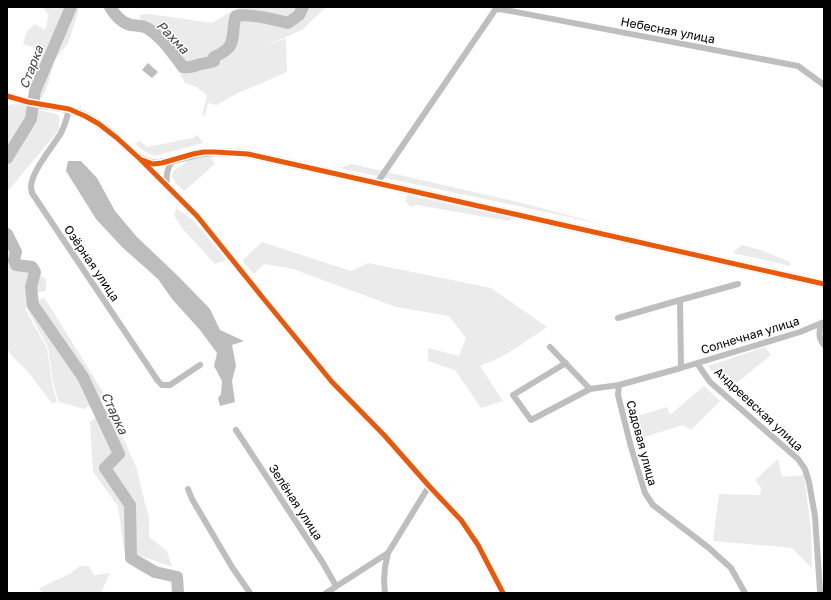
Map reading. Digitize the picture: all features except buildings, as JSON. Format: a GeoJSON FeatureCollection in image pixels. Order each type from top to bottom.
{"type":"FeatureCollection","features":[{"type":"Feature","properties":{"kind":"street","name":"Небесная улица"},"geometry":{"type":"LineString","coordinates":[[377,183],[495,10],[500,9],[798,66],[824,85]]}},
{"type":"Feature","properties":{"kind":"street"},"geometry":{"type":"LineString","coordinates":[[7,96],[28,102],[69,110],[85,116],[99,124],[118,138],[197,216],[332,382],[384,435],[461,520],[478,545],[503,593]]}},
{"type":"Feature","properties":{"kind":"street","name":"Озёрная улица"},"geometry":{"type":"LineString","coordinates":[[69,110],[61,132],[36,171],[31,187],[32,193],[158,381],[162,385],[170,385],[200,365]]}},
{"type":"Feature","properties":{"kind":"street"},"geometry":{"type":"LineString","coordinates":[[140,159],[153,164],[204,152],[248,154],[824,284]]}},
{"type":"Feature","properties":{"kind":"street"},"geometry":{"type":"LineString","coordinates":[[167,186],[167,172],[173,160]]}},
{"type":"Feature","properties":{"kind":"street"},"geometry":{"type":"LineString","coordinates":[[618,318],[738,284]]}},
{"type":"Feature","properties":{"kind":"street"},"geometry":{"type":"LineString","coordinates":[[680,300],[681,368]]}},
{"type":"Feature","properties":{"kind":"street"},"geometry":{"type":"LineString","coordinates":[[822,323],[818,334],[824,345]]}},
{"type":"Feature","properties":{"kind":"street","name":"Солнечная улица"},"geometry":{"type":"LineString","coordinates":[[566,363],[513,395],[531,420],[590,389],[618,385],[681,368],[800,332],[822,323]]}},
{"type":"Feature","properties":{"kind":"street"},"geometry":{"type":"LineString","coordinates":[[550,347],[590,389]]}},
{"type":"Feature","properties":{"kind":"street","name":"Андреевская улица"},"geometry":{"type":"LineString","coordinates":[[696,363],[710,382],[798,460],[805,469],[809,482],[815,516],[822,582],[820,591]]}},
{"type":"Feature","properties":{"kind":"street","name":"Садовая улица"},"geometry":{"type":"LineString","coordinates":[[618,385],[618,395],[644,493],[654,505],[709,548],[731,568],[745,593]]}},
{"type":"Feature","properties":{"kind":"street","name":"Зелёная улица"},"geometry":{"type":"LineString","coordinates":[[236,430],[323,563],[336,586]]}},
{"type":"Feature","properties":{"kind":"street"},"geometry":{"type":"LineString","coordinates":[[385,593],[385,567],[388,553],[429,486]]}},
{"type":"Feature","properties":{"kind":"street"},"geometry":{"type":"LineString","coordinates":[[188,489],[192,499],[232,567],[250,593]]}},
{"type":"Feature","properties":{"kind":"street"},"geometry":{"type":"LineString","coordinates":[[326,593],[388,553]]}},
{"type":"Feature","properties":{"kind":"shaded area"},"geometry":{"type":"Polygon","coordinates":[[[43,7],[79,7],[68,43],[55,60],[42,99],[23,81],[36,48],[23,44],[27,31],[35,24],[45,30],[49,15],[43,7]]]}},
{"type":"Feature","properties":{"kind":"shaded area"},"geometry":{"type":"Polygon","coordinates":[[[240,7],[326,7],[302,30],[260,48],[286,38],[287,72],[236,94],[217,105],[208,103],[205,115],[202,116],[207,95],[196,87],[185,83],[173,61],[176,52],[157,33],[142,23],[139,15],[150,14],[212,23],[230,12],[232,17],[247,13],[258,14],[247,12],[233,16],[231,12],[240,7]]]}},
{"type":"Feature","properties":{"kind":"shaded area"},"geometry":{"type":"Polygon","coordinates":[[[148,63],[158,72],[152,78],[142,70],[148,63]]]}},
{"type":"Feature","properties":{"kind":"shaded area"},"geometry":{"type":"Polygon","coordinates":[[[16,104],[9,115],[17,104],[59,115],[59,130],[7,192],[7,106],[16,104]]]}},
{"type":"Feature","properties":{"kind":"shaded area"},"geometry":{"type":"Polygon","coordinates":[[[198,135],[203,143],[155,156],[147,153],[135,144],[140,141],[147,147],[192,138],[198,135]]]}},
{"type":"Feature","properties":{"kind":"shaded area"},"geometry":{"type":"Polygon","coordinates":[[[211,156],[215,164],[184,191],[175,183],[172,176],[173,171],[189,160],[198,157],[211,156]]]}},
{"type":"Feature","properties":{"kind":"shaded area"},"geometry":{"type":"Polygon","coordinates":[[[68,161],[81,161],[97,178],[115,211],[137,237],[210,309],[220,330],[244,341],[232,345],[236,366],[232,381],[235,402],[220,406],[218,398],[221,394],[222,381],[214,366],[217,353],[200,330],[172,299],[158,279],[122,247],[96,219],[66,171],[68,161]]]}},
{"type":"Feature","properties":{"kind":"shaded area"},"geometry":{"type":"Polygon","coordinates":[[[352,164],[518,202],[606,225],[339,168],[352,164]]]}},
{"type":"Feature","properties":{"kind":"shaded area"},"geometry":{"type":"Polygon","coordinates":[[[407,195],[514,218],[509,221],[417,205],[411,207],[406,202],[407,195]]]}},
{"type":"Feature","properties":{"kind":"shaded area"},"geometry":{"type":"Polygon","coordinates":[[[176,208],[193,220],[226,260],[215,264],[182,228],[174,215],[176,208]]]}},
{"type":"Feature","properties":{"kind":"shaded area"},"geometry":{"type":"Polygon","coordinates":[[[262,242],[351,271],[368,263],[491,288],[547,327],[501,357],[480,366],[503,401],[481,408],[455,370],[428,361],[428,348],[459,356],[466,338],[449,316],[396,307],[293,269],[264,264],[254,274],[242,261],[262,242]]]}},
{"type":"Feature","properties":{"kind":"shaded area"},"geometry":{"type":"Polygon","coordinates":[[[742,245],[761,250],[790,262],[790,266],[733,253],[742,245]]]}},
{"type":"Feature","properties":{"kind":"shaded area"},"geometry":{"type":"Polygon","coordinates":[[[7,248],[11,256],[46,279],[46,291],[31,293],[33,304],[25,309],[47,348],[52,383],[57,402],[52,404],[30,374],[11,355],[7,348],[7,248]]]}},
{"type":"Feature","properties":{"kind":"shaded area"},"geometry":{"type":"Polygon","coordinates":[[[44,297],[106,397],[84,409],[59,402],[53,382],[48,347],[27,309],[44,297]]]}},
{"type":"Feature","properties":{"kind":"shaded area"},"geometry":{"type":"Polygon","coordinates":[[[765,347],[771,355],[728,390],[708,366],[765,347]]]}},
{"type":"Feature","properties":{"kind":"shaded area"},"geometry":{"type":"Polygon","coordinates":[[[704,386],[720,401],[691,430],[683,425],[641,438],[634,417],[667,407],[670,415],[704,386]]]}},
{"type":"Feature","properties":{"kind":"shaded area"},"geometry":{"type":"Polygon","coordinates":[[[109,406],[137,469],[149,518],[149,537],[167,551],[172,567],[124,550],[118,506],[93,472],[90,422],[109,406]]]}},
{"type":"Feature","properties":{"kind":"shaded area"},"geometry":{"type":"Polygon","coordinates":[[[778,459],[782,477],[804,475],[811,530],[812,568],[792,548],[713,541],[719,494],[760,495],[761,488],[755,480],[778,459]]]}},
{"type":"Feature","properties":{"kind":"shaded area"},"geometry":{"type":"Polygon","coordinates":[[[79,566],[89,566],[94,575],[110,573],[101,593],[43,593],[39,588],[70,574],[79,566]]]}},
{"type":"Feature","properties":{"kind":"waterway","name":"Старка"},"geometry":{"type":"LineString","coordinates":[[7,158],[31,119],[35,91],[71,7]]}},
{"type":"Feature","properties":{"kind":"waterway","name":"Рахма"},"geometry":{"type":"LineString","coordinates":[[110,7],[121,21],[131,25],[145,27],[158,36],[183,67],[193,67],[214,61],[214,57],[227,49],[232,42],[236,16],[254,16],[288,23],[299,15],[303,7]]}},
{"type":"Feature","properties":{"kind":"waterway","name":"Старка"},"geometry":{"type":"LineString","coordinates":[[7,234],[16,252],[14,260],[16,265],[32,267],[35,272],[31,287],[33,305],[83,377],[119,454],[105,468],[130,505],[131,558],[155,572],[177,577],[178,593]]}},
{"type":"Feature","properties":{"kind":"cycle path"},"geometry":{"type":"LineString","coordinates":[[7,96],[28,102],[69,109],[99,124],[140,159],[197,216],[332,382],[384,435],[461,520],[478,545],[503,593]]}},
{"type":"Feature","properties":{"kind":"cycle path"},"geometry":{"type":"LineString","coordinates":[[142,160],[153,164],[204,152],[248,154],[824,284]]}}]}
